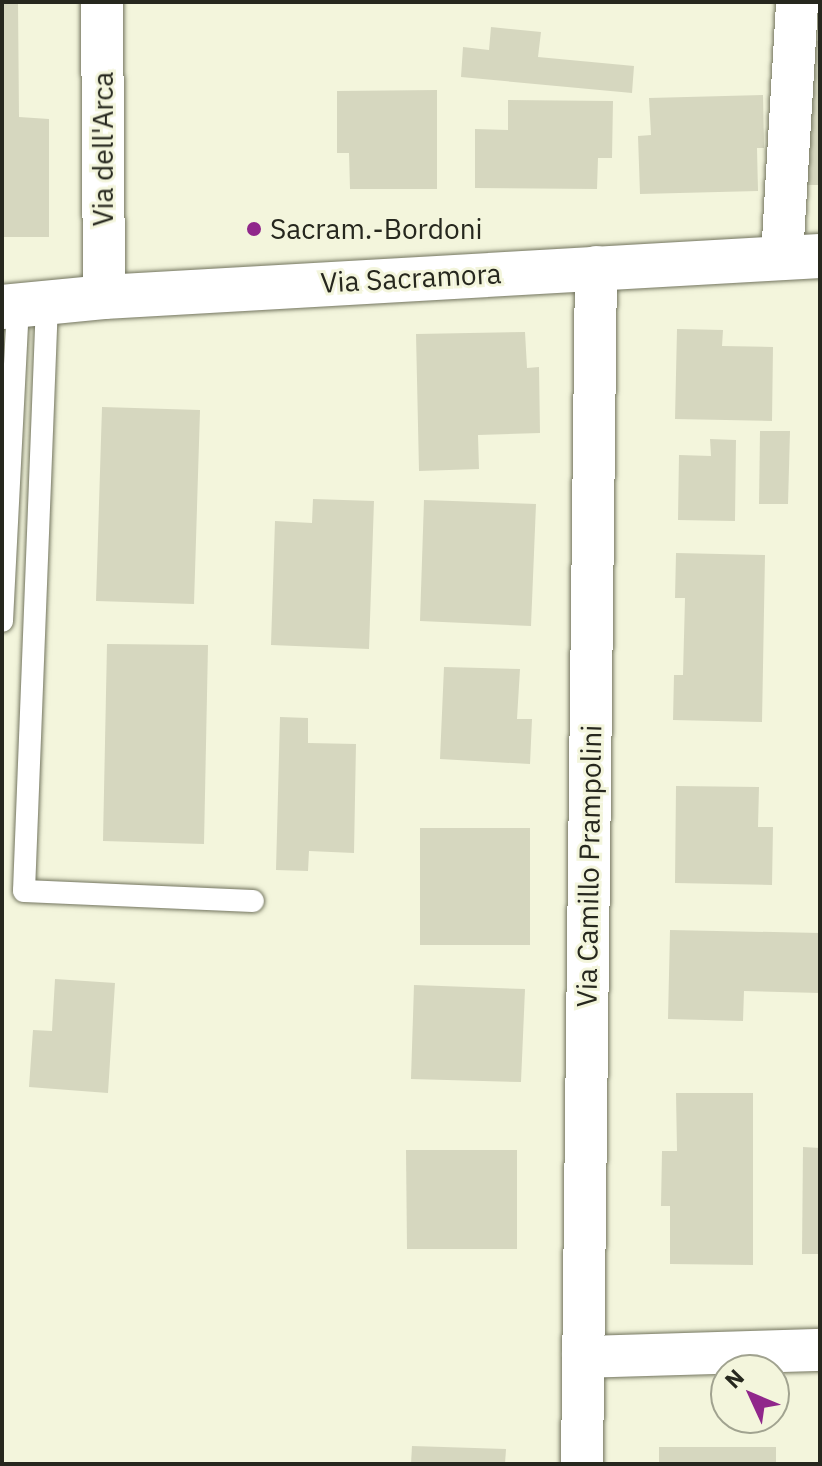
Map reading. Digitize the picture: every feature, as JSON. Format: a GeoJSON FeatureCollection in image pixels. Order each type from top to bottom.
{"type":"FeatureCollection","features":[{"type":"Feature","properties":{"kind":"street","name":"Via dell'Arca"},"geometry":{"type":"LineString","coordinates":[[102,2],[104,297]]}},
{"type":"Feature","properties":{"kind":"street"},"geometry":{"type":"LineString","coordinates":[[797,2],[801,257]]}},
{"type":"Feature","properties":{"kind":"street","name":"Via Sacramora"},"geometry":{"type":"LineString","coordinates":[[22,305],[104,297],[801,257]]}},
{"type":"Feature","properties":{"kind":"street","name":"Via Camillo Prampolini"},"geometry":{"type":"LineString","coordinates":[[582,1464],[596,267]]}},
{"type":"Feature","properties":{"kind":"street"},"geometry":{"type":"LineString","coordinates":[[583,1357],[820,1350]]}},
{"type":"Feature","properties":{"kind":"lane"},"geometry":{"type":"LineString","coordinates":[[2,621],[22,305]]}},
{"type":"Feature","properties":{"kind":"lane"},"geometry":{"type":"LineString","coordinates":[[22,305],[24,891],[253,901]]}},
{"type":"Feature","properties":{"kind":"building"},"geometry":{"type":"Polygon","coordinates":[[[2,2],[18,2],[19,117],[49,119],[49,237],[2,237],[2,2]]]}},
{"type":"Feature","properties":{"kind":"building"},"geometry":{"type":"Polygon","coordinates":[[[491,27],[541,32],[538,57],[634,66],[632,93],[461,77],[463,47],[489,50],[491,27]]]}},
{"type":"Feature","properties":{"kind":"building"},"geometry":{"type":"Polygon","coordinates":[[[810,40],[820,41],[820,185],[807,185],[810,40]]]}},
{"type":"Feature","properties":{"kind":"building"},"geometry":{"type":"Polygon","coordinates":[[[437,90],[437,189],[350,189],[349,153],[337,153],[337,91],[437,90]]]}},
{"type":"Feature","properties":{"kind":"building"},"geometry":{"type":"Polygon","coordinates":[[[763,95],[764,148],[757,148],[758,191],[640,194],[638,136],[651,135],[649,98],[763,95]]]}},
{"type":"Feature","properties":{"kind":"building"},"geometry":{"type":"Polygon","coordinates":[[[508,100],[613,101],[612,158],[598,158],[597,189],[475,188],[475,129],[508,130],[508,100]]]}},
{"type":"Feature","properties":{"kind":"building"},"geometry":{"type":"Polygon","coordinates":[[[677,329],[723,330],[722,346],[773,347],[772,421],[675,419],[677,329]]]}},
{"type":"Feature","properties":{"kind":"building"},"geometry":{"type":"Polygon","coordinates":[[[525,332],[527,368],[539,367],[540,433],[478,435],[479,469],[419,471],[416,334],[525,332]]]}},
{"type":"Feature","properties":{"kind":"building"},"geometry":{"type":"Polygon","coordinates":[[[102,407],[200,410],[194,604],[96,601],[102,407]]]}},
{"type":"Feature","properties":{"kind":"building"},"geometry":{"type":"Polygon","coordinates":[[[760,431],[790,431],[788,504],[759,504],[760,431]]]}},
{"type":"Feature","properties":{"kind":"building"},"geometry":{"type":"Polygon","coordinates":[[[710,439],[736,440],[735,521],[678,520],[679,455],[711,456],[710,439]]]}},
{"type":"Feature","properties":{"kind":"building"},"geometry":{"type":"Polygon","coordinates":[[[313,499],[374,501],[369,649],[271,645],[275,521],[312,523],[313,499]]]}},
{"type":"Feature","properties":{"kind":"building"},"geometry":{"type":"Polygon","coordinates":[[[424,500],[536,504],[531,626],[420,621],[424,500]]]}},
{"type":"Feature","properties":{"kind":"building"},"geometry":{"type":"Polygon","coordinates":[[[676,553],[765,555],[762,722],[673,720],[674,675],[683,675],[685,598],[675,598],[676,553]]]}},
{"type":"Feature","properties":{"kind":"building"},"geometry":{"type":"Polygon","coordinates":[[[107,644],[208,645],[204,844],[103,841],[107,644]]]}},
{"type":"Feature","properties":{"kind":"building"},"geometry":{"type":"Polygon","coordinates":[[[444,667],[520,669],[517,719],[532,719],[530,764],[440,759],[444,667]]]}},
{"type":"Feature","properties":{"kind":"building"},"geometry":{"type":"Polygon","coordinates":[[[280,717],[308,718],[308,743],[356,744],[354,853],[309,851],[308,871],[276,870],[280,717]]]}},
{"type":"Feature","properties":{"kind":"building"},"geometry":{"type":"Polygon","coordinates":[[[676,786],[759,787],[758,827],[773,827],[772,885],[675,883],[676,786]]]}},
{"type":"Feature","properties":{"kind":"building"},"geometry":{"type":"Polygon","coordinates":[[[420,828],[530,828],[530,945],[420,945],[420,828]]]}},
{"type":"Feature","properties":{"kind":"building"},"geometry":{"type":"Polygon","coordinates":[[[670,930],[820,933],[820,993],[744,991],[743,1021],[668,1019],[670,930]]]}},
{"type":"Feature","properties":{"kind":"building"},"geometry":{"type":"Polygon","coordinates":[[[55,979],[115,983],[108,1093],[29,1087],[33,1030],[52,1031],[55,979]]]}},
{"type":"Feature","properties":{"kind":"building"},"geometry":{"type":"Polygon","coordinates":[[[414,985],[525,989],[521,1082],[411,1079],[414,985]]]}},
{"type":"Feature","properties":{"kind":"building"},"geometry":{"type":"Polygon","coordinates":[[[676,1093],[753,1093],[753,1265],[670,1264],[670,1206],[661,1206],[662,1151],[677,1151],[676,1093]]]}},
{"type":"Feature","properties":{"kind":"building"},"geometry":{"type":"Polygon","coordinates":[[[803,1147],[820,1148],[820,1254],[802,1254],[803,1147]]]}},
{"type":"Feature","properties":{"kind":"building"},"geometry":{"type":"Polygon","coordinates":[[[406,1150],[517,1150],[517,1249],[407,1249],[406,1150]]]}},
{"type":"Feature","properties":{"kind":"building"},"geometry":{"type":"Polygon","coordinates":[[[412,1446],[506,1449],[505,1464],[411,1464],[412,1446]]]}},
{"type":"Feature","properties":{"kind":"building"},"geometry":{"type":"Polygon","coordinates":[[[659,1447],[776,1447],[776,1464],[659,1464],[659,1447]]]}},
{"type":"Feature","properties":{"kind":"place","name":"Sacram.-Bordoni"},"geometry":{"type":"Point","coordinates":[254,229]}}]}
